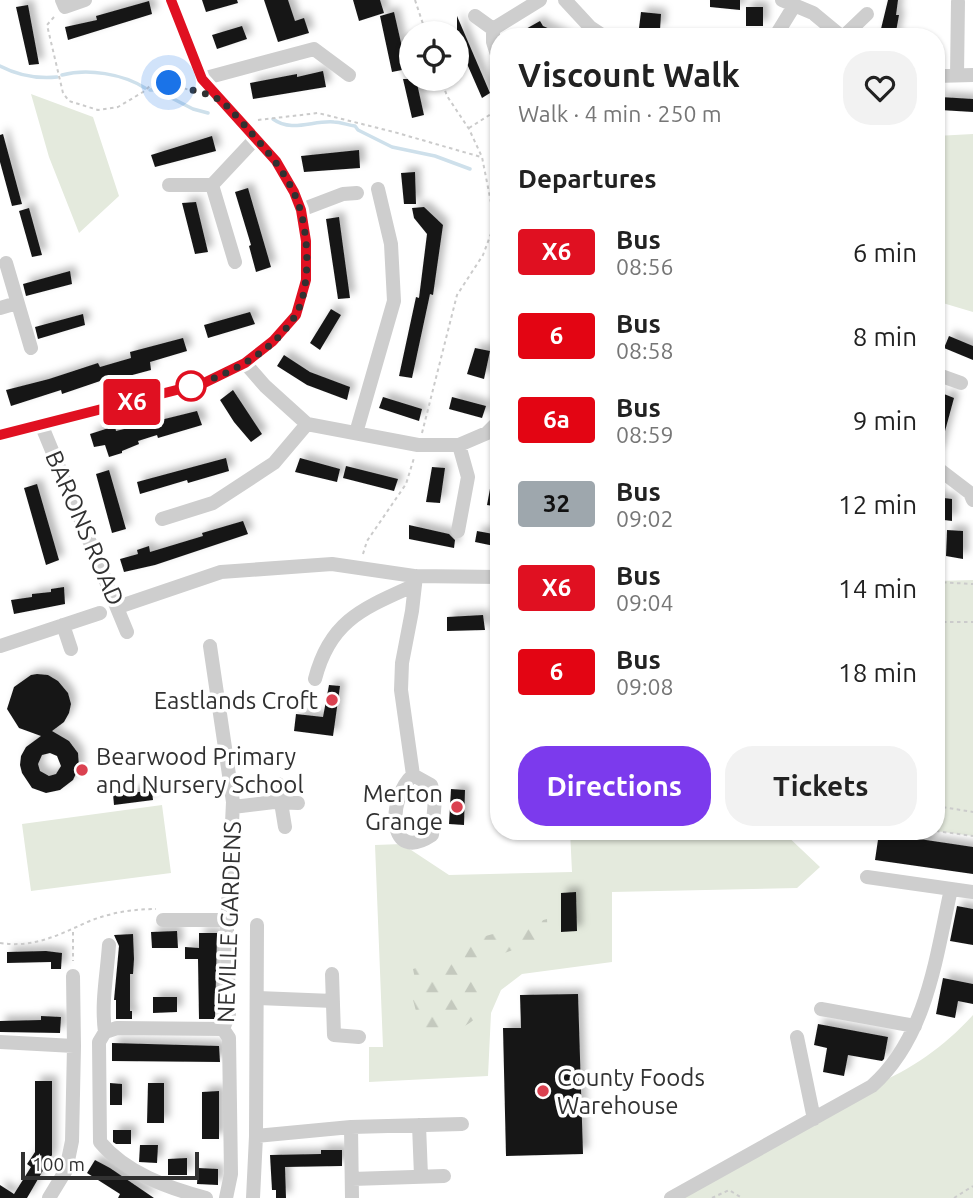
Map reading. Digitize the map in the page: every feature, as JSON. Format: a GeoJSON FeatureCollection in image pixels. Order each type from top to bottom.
{"type":"FeatureCollection","features":[{"type":"Feature","properties":{"kind":"street"},"geometry":{"type":"LineString","coordinates":[[63,3],[85,0]]}},
{"type":"Feature","properties":{"kind":"street"},"geometry":{"type":"LineString","coordinates":[[0,435],[204,383],[245,363],[273,341],[296,315],[306,280],[306,241],[301,210],[294,192],[276,161],[256,138],[199,85],[171,0]]}},
{"type":"Feature","properties":{"kind":"street"},"geometry":{"type":"LineString","coordinates":[[502,28],[540,0]]}},
{"type":"Feature","properties":{"kind":"street"},"geometry":{"type":"LineString","coordinates":[[565,0],[592,28]]}},
{"type":"Feature","properties":{"kind":"street"},"geometry":{"type":"LineString","coordinates":[[957,75],[958,2]]}},
{"type":"Feature","properties":{"kind":"street"},"geometry":{"type":"LineString","coordinates":[[778,28],[788,3],[813,13],[832,28]]}},
{"type":"Feature","properties":{"kind":"street"},"geometry":{"type":"LineString","coordinates":[[852,28],[867,14]]}},
{"type":"Feature","properties":{"kind":"street"},"geometry":{"type":"LineString","coordinates":[[475,16],[490,32]]}},
{"type":"Feature","properties":{"kind":"street"},"geometry":{"type":"LineString","coordinates":[[199,85],[314,50],[349,75]]}},
{"type":"Feature","properties":{"kind":"street"},"geometry":{"type":"LineString","coordinates":[[945,76],[973,75]]}},
{"type":"Feature","properties":{"kind":"street"},"geometry":{"type":"LineString","coordinates":[[169,185],[212,185],[256,138]]}},
{"type":"Feature","properties":{"kind":"street"},"geometry":{"type":"LineString","coordinates":[[212,185],[235,262]]}},
{"type":"Feature","properties":{"kind":"street"},"geometry":{"type":"LineString","coordinates":[[356,433],[394,300],[391,244],[378,189]]}},
{"type":"Feature","properties":{"kind":"street"},"geometry":{"type":"LineString","coordinates":[[301,210],[343,194],[356,192]]}},
{"type":"Feature","properties":{"kind":"street"},"geometry":{"type":"LineString","coordinates":[[6,263],[30,348]]}},
{"type":"Feature","properties":{"kind":"street"},"geometry":{"type":"LineString","coordinates":[[0,308],[17,303]]}},
{"type":"Feature","properties":{"kind":"street"},"geometry":{"type":"LineString","coordinates":[[245,363],[265,386],[307,424],[418,445],[459,445],[490,430]]}},
{"type":"Feature","properties":{"kind":"street"},"geometry":{"type":"LineString","coordinates":[[945,377],[961,383]]}},
{"type":"Feature","properties":{"kind":"street","name":"BARONS ROAD"},"geometry":{"type":"LineString","coordinates":[[41,424],[128,632]]}},
{"type":"Feature","properties":{"kind":"street"},"geometry":{"type":"LineString","coordinates":[[162,519],[213,503],[274,463],[307,424]]}},
{"type":"Feature","properties":{"kind":"street"},"geometry":{"type":"LineString","coordinates":[[458,531],[467,477],[459,445]]}},
{"type":"Feature","properties":{"kind":"street"},"geometry":{"type":"LineString","coordinates":[[945,474],[972,495]]}},
{"type":"Feature","properties":{"kind":"street"},"geometry":{"type":"LineString","coordinates":[[118,607],[221,572],[332,564],[415,580],[490,577]]}},
{"type":"Feature","properties":{"kind":"street"},"geometry":{"type":"LineString","coordinates":[[315,679],[321,658],[347,619],[415,580]]}},
{"type":"Feature","properties":{"kind":"street"},"geometry":{"type":"LineString","coordinates":[[413,775],[401,676],[415,580]]}},
{"type":"Feature","properties":{"kind":"street"},"geometry":{"type":"LineString","coordinates":[[0,646],[100,613]]}},
{"type":"Feature","properties":{"kind":"street"},"geometry":{"type":"LineString","coordinates":[[63,625],[71,649]]}},
{"type":"Feature","properties":{"kind":"street","name":"NEVILLE GARDENS"},"geometry":{"type":"LineString","coordinates":[[210,646],[233,807],[227,920],[229,1014],[223,1029],[229,1038],[231,1174],[226,1198]]}},
{"type":"Feature","properties":{"kind":"street"},"geometry":{"type":"LineString","coordinates":[[278,784],[285,827]]}},
{"type":"Feature","properties":{"kind":"street"},"geometry":{"type":"LineString","coordinates":[[233,807],[280,802],[298,803]]}},
{"type":"Feature","properties":{"kind":"street"},"geometry":{"type":"LineString","coordinates":[[867,877],[973,892]]}},
{"type":"Feature","properties":{"kind":"street"},"geometry":{"type":"LineString","coordinates":[[671,1198],[872,1086],[883,1076],[904,1048],[923,1007],[951,889]]}},
{"type":"Feature","properties":{"kind":"street"},"geometry":{"type":"LineString","coordinates":[[161,914],[227,920]]}},
{"type":"Feature","properties":{"kind":"street"},"geometry":{"type":"LineString","coordinates":[[253,1198],[257,925]]}},
{"type":"Feature","properties":{"kind":"street"},"geometry":{"type":"LineString","coordinates":[[106,1032],[103,989],[109,945]]}},
{"type":"Feature","properties":{"kind":"street"},"geometry":{"type":"LineString","coordinates":[[332,974],[334,1035],[359,1037]]}},
{"type":"Feature","properties":{"kind":"street"},"geometry":{"type":"LineString","coordinates":[[49,1198],[66,1170],[72,1141],[73,976]]}},
{"type":"Feature","properties":{"kind":"street"},"geometry":{"type":"LineString","coordinates":[[258,998],[333,1001]]}},
{"type":"Feature","properties":{"kind":"street"},"geometry":{"type":"LineString","coordinates":[[821,1009],[915,1026]]}},
{"type":"Feature","properties":{"kind":"street"},"geometry":{"type":"LineString","coordinates":[[206,1198],[155,1181],[125,1166],[100,1142],[99,1042],[106,1032],[117,1028],[223,1029]]}},
{"type":"Feature","properties":{"kind":"street"},"geometry":{"type":"LineString","coordinates":[[797,1037],[814,1119]]}},
{"type":"Feature","properties":{"kind":"street"},"geometry":{"type":"LineString","coordinates":[[0,1042],[74,1046]]}},
{"type":"Feature","properties":{"kind":"street"},"geometry":{"type":"LineString","coordinates":[[256,1136],[351,1127],[462,1124]]}},
{"type":"Feature","properties":{"kind":"street"},"geometry":{"type":"LineString","coordinates":[[419,1125],[421,1176]]}},
{"type":"Feature","properties":{"kind":"street"},"geometry":{"type":"LineString","coordinates":[[351,1127],[352,1198]]}},
{"type":"Feature","properties":{"kind":"street"},"geometry":{"type":"LineString","coordinates":[[352,1178],[444,1176]]}},
{"type":"Feature","properties":{"kind":"path"},"geometry":{"type":"LineString","coordinates":[[415,0],[422,21]]}},
{"type":"Feature","properties":{"kind":"path"},"geometry":{"type":"LineString","coordinates":[[63,3],[47,24],[63,93],[69,101],[98,110],[118,107],[157,80],[199,85]]}},
{"type":"Feature","properties":{"kind":"path"},"geometry":{"type":"LineString","coordinates":[[445,91],[482,157],[490,198]]}},
{"type":"Feature","properties":{"kind":"path"},"geometry":{"type":"LineString","coordinates":[[241,123],[318,113],[482,157]]}},
{"type":"Feature","properties":{"kind":"path"},"geometry":{"type":"LineString","coordinates":[[468,129],[490,114]]}},
{"type":"Feature","properties":{"kind":"path"},"geometry":{"type":"LineString","coordinates":[[358,568],[367,541],[406,484],[457,295],[483,255],[490,236]]}},
{"type":"Feature","properties":{"kind":"path"},"geometry":{"type":"LineString","coordinates":[[945,582],[973,584]]}},
{"type":"Feature","properties":{"kind":"path"},"geometry":{"type":"LineString","coordinates":[[945,622],[973,622]]}},
{"type":"Feature","properties":{"kind":"path"},"geometry":{"type":"LineString","coordinates":[[945,807],[973,812]]}},
{"type":"Feature","properties":{"kind":"path"},"geometry":{"type":"LineString","coordinates":[[945,832],[973,836]]}},
{"type":"Feature","properties":{"kind":"path"},"geometry":{"type":"LineString","coordinates":[[0,943],[31,944],[117,913],[161,914]]}},
{"type":"Feature","properties":{"kind":"path"},"geometry":{"type":"LineString","coordinates":[[73,930],[73,976]]}},
{"type":"Feature","properties":{"kind":"path"},"geometry":{"type":"LineString","coordinates":[[954,1198],[973,1186]]}},
{"type":"Feature","properties":{"kind":"path"},"geometry":{"type":"LineString","coordinates":[[712,1198],[729,1190],[742,1198]]}},
{"type":"Feature","properties":{"kind":"green space"},"geometry":{"type":"Polygon","coordinates":[[[31,94],[93,117],[119,196],[79,233],[49,157],[31,94]]]}},
{"type":"Feature","properties":{"kind":"green space"},"geometry":{"type":"Polygon","coordinates":[[[973,134],[973,312],[945,304],[945,136],[973,134]]]}},
{"type":"Feature","properties":{"kind":"green space"},"geometry":{"type":"Polygon","coordinates":[[[973,580],[973,836],[945,832],[945,581],[973,580]]]}},
{"type":"Feature","properties":{"kind":"green space"},"geometry":{"type":"Polygon","coordinates":[[[162,805],[171,873],[31,891],[22,824],[162,805]]]}},
{"type":"Feature","properties":{"kind":"green space"},"geometry":{"type":"Polygon","coordinates":[[[570,840],[792,840],[820,867],[797,888],[612,892],[612,962],[522,974],[501,990],[491,1013],[488,1076],[369,1082],[369,1047],[383,1047],[375,845],[402,844],[449,875],[572,872],[570,840]]]}},
{"type":"Feature","properties":{"kind":"green space"},"geometry":{"type":"Polygon","coordinates":[[[547,919],[548,937],[478,963],[482,1007],[480,1013],[467,1025],[450,1032],[433,1033],[421,1024],[413,1000],[419,998],[413,969],[450,957],[450,963],[465,962],[464,942],[547,919]]]}},
{"type":"Feature","properties":{"kind":"green space"},"geometry":{"type":"Polygon","coordinates":[[[973,1015],[973,1198],[671,1198],[914,1065],[951,1037],[973,1015]]]}},
{"type":"Feature","properties":{"kind":"building"},"geometry":{"type":"Polygon","coordinates":[[[202,0],[237,0],[238,3],[206,12],[202,0]]]}},
{"type":"Feature","properties":{"kind":"building"},"geometry":{"type":"Polygon","coordinates":[[[264,0],[288,0],[295,21],[304,18],[309,33],[278,42],[264,0]]]}},
{"type":"Feature","properties":{"kind":"building"},"geometry":{"type":"Polygon","coordinates":[[[353,0],[380,0],[384,13],[359,21],[353,0]]]}},
{"type":"Feature","properties":{"kind":"building"},"geometry":{"type":"Polygon","coordinates":[[[710,0],[740,0],[740,10],[710,7],[710,0]]]}},
{"type":"Feature","properties":{"kind":"building"},"geometry":{"type":"Polygon","coordinates":[[[888,0],[898,0],[897,28],[881,28],[888,0]]]}},
{"type":"Feature","properties":{"kind":"building"},"geometry":{"type":"Polygon","coordinates":[[[149,1],[152,14],[68,40],[65,27],[97,20],[96,16],[149,1]]]}},
{"type":"Feature","properties":{"kind":"building"},"geometry":{"type":"Polygon","coordinates":[[[28,5],[39,64],[29,65],[16,7],[28,5]]]}},
{"type":"Feature","properties":{"kind":"building"},"geometry":{"type":"Polygon","coordinates":[[[746,7],[763,7],[763,26],[746,26],[746,7]]]}},
{"type":"Feature","properties":{"kind":"building"},"geometry":{"type":"Polygon","coordinates":[[[394,12],[399,34],[399,71],[392,72],[380,16],[394,12]]]}},
{"type":"Feature","properties":{"kind":"building"},"geometry":{"type":"Polygon","coordinates":[[[641,12],[661,14],[660,28],[639,28],[641,12]]]}},
{"type":"Feature","properties":{"kind":"building"},"geometry":{"type":"Polygon","coordinates":[[[540,21],[548,28],[528,28],[540,21]]]}},
{"type":"Feature","properties":{"kind":"building"},"geometry":{"type":"Polygon","coordinates":[[[242,26],[247,39],[217,49],[212,35],[242,26]]]}},
{"type":"Feature","properties":{"kind":"building"},"geometry":{"type":"Polygon","coordinates":[[[469,44],[490,93],[482,98],[469,68],[469,44]]]}},
{"type":"Feature","properties":{"kind":"building"},"geometry":{"type":"Polygon","coordinates":[[[323,71],[326,87],[253,99],[250,83],[323,71]]]}},
{"type":"Feature","properties":{"kind":"building"},"geometry":{"type":"Polygon","coordinates":[[[406,91],[419,91],[424,115],[412,118],[406,91]]]}},
{"type":"Feature","properties":{"kind":"building"},"geometry":{"type":"Polygon","coordinates":[[[945,97],[973,99],[973,112],[945,110],[945,97]]]}},
{"type":"Feature","properties":{"kind":"building"},"geometry":{"type":"Polygon","coordinates":[[[3,134],[22,204],[12,206],[0,162],[0,135],[3,134]]]}},
{"type":"Feature","properties":{"kind":"building"},"geometry":{"type":"Polygon","coordinates":[[[212,136],[216,151],[155,167],[151,155],[212,136]]]}},
{"type":"Feature","properties":{"kind":"building"},"geometry":{"type":"Polygon","coordinates":[[[359,150],[360,168],[304,172],[301,156],[359,150]]]}},
{"type":"Feature","properties":{"kind":"building"},"geometry":{"type":"Polygon","coordinates":[[[415,172],[416,204],[404,204],[401,173],[415,172]]]}},
{"type":"Feature","properties":{"kind":"building"},"geometry":{"type":"Polygon","coordinates":[[[248,188],[271,267],[256,272],[235,192],[248,188]]]}},
{"type":"Feature","properties":{"kind":"building"},"geometry":{"type":"Polygon","coordinates":[[[196,202],[208,252],[195,254],[182,203],[196,202]]]}},
{"type":"Feature","properties":{"kind":"building"},"geometry":{"type":"Polygon","coordinates":[[[424,207],[443,225],[433,295],[430,294],[412,378],[399,376],[416,297],[419,298],[427,234],[414,218],[412,208],[424,207]]]}},
{"type":"Feature","properties":{"kind":"building"},"geometry":{"type":"Polygon","coordinates":[[[29,208],[42,255],[32,257],[19,211],[29,208]]]}},
{"type":"Feature","properties":{"kind":"building"},"geometry":{"type":"Polygon","coordinates":[[[339,217],[350,298],[338,299],[326,219],[339,217]]]}},
{"type":"Feature","properties":{"kind":"building"},"geometry":{"type":"Polygon","coordinates":[[[70,271],[72,284],[26,296],[23,284],[70,271]]]}},
{"type":"Feature","properties":{"kind":"building"},"geometry":{"type":"Polygon","coordinates":[[[331,309],[341,315],[320,350],[310,343],[331,309]]]}},
{"type":"Feature","properties":{"kind":"building"},"geometry":{"type":"Polygon","coordinates":[[[250,312],[255,324],[208,338],[204,325],[250,312]]]}},
{"type":"Feature","properties":{"kind":"building"},"geometry":{"type":"Polygon","coordinates":[[[83,314],[85,325],[38,339],[35,327],[83,314]]]}},
{"type":"Feature","properties":{"kind":"building"},"geometry":{"type":"Polygon","coordinates":[[[949,336],[973,346],[973,360],[945,348],[949,336]]]}},
{"type":"Feature","properties":{"kind":"building"},"geometry":{"type":"Polygon","coordinates":[[[183,338],[187,351],[150,362],[151,370],[110,381],[109,378],[62,394],[61,390],[11,406],[6,390],[98,363],[100,367],[131,358],[130,352],[183,338]]]}},
{"type":"Feature","properties":{"kind":"building"},"geometry":{"type":"Polygon","coordinates":[[[475,348],[490,351],[484,379],[467,374],[475,348]]]}},
{"type":"Feature","properties":{"kind":"building"},"geometry":{"type":"Polygon","coordinates":[[[284,355],[310,372],[350,387],[347,400],[307,385],[277,366],[284,355]]]}},
{"type":"Feature","properties":{"kind":"building"},"geometry":{"type":"Polygon","coordinates":[[[233,390],[262,434],[251,442],[220,400],[233,390]]]}},
{"type":"Feature","properties":{"kind":"building"},"geometry":{"type":"Polygon","coordinates":[[[945,394],[954,398],[945,431],[945,394]]]}},
{"type":"Feature","properties":{"kind":"building"},"geometry":{"type":"Polygon","coordinates":[[[383,397],[422,409],[419,421],[379,408],[383,397]]]}},
{"type":"Feature","properties":{"kind":"building"},"geometry":{"type":"Polygon","coordinates":[[[452,397],[486,406],[482,418],[449,409],[452,397]]]}},
{"type":"Feature","properties":{"kind":"building"},"geometry":{"type":"Polygon","coordinates":[[[197,411],[202,425],[138,441],[139,444],[109,457],[105,445],[94,447],[90,434],[115,426],[116,431],[197,411]]]}},
{"type":"Feature","properties":{"kind":"building"},"geometry":{"type":"Polygon","coordinates":[[[226,458],[229,471],[140,494],[137,482],[226,458]]]}},
{"type":"Feature","properties":{"kind":"building"},"geometry":{"type":"Polygon","coordinates":[[[300,458],[340,469],[337,482],[295,472],[300,458]]]}},
{"type":"Feature","properties":{"kind":"building"},"geometry":{"type":"Polygon","coordinates":[[[346,466],[398,479],[394,491],[343,478],[346,466]]]}},
{"type":"Feature","properties":{"kind":"building"},"geometry":{"type":"Polygon","coordinates":[[[432,467],[445,468],[440,503],[426,502],[432,467]]]}},
{"type":"Feature","properties":{"kind":"building"},"geometry":{"type":"Polygon","coordinates":[[[109,470],[126,529],[112,533],[96,474],[109,470]]]}},
{"type":"Feature","properties":{"kind":"building"},"geometry":{"type":"Polygon","coordinates":[[[37,484],[59,560],[46,565],[24,488],[37,484]]]}},
{"type":"Feature","properties":{"kind":"building"},"geometry":{"type":"Polygon","coordinates":[[[945,498],[952,499],[952,521],[945,520],[945,498]]]}},
{"type":"Feature","properties":{"kind":"building"},"geometry":{"type":"Polygon","coordinates":[[[243,521],[248,534],[155,565],[124,572],[120,559],[138,554],[137,550],[149,546],[150,552],[243,521]]]}},
{"type":"Feature","properties":{"kind":"building"},"geometry":{"type":"Polygon","coordinates":[[[409,525],[449,534],[455,540],[454,548],[409,539],[409,525]]]}},
{"type":"Feature","properties":{"kind":"building"},"geometry":{"type":"Polygon","coordinates":[[[947,530],[963,531],[963,559],[946,556],[947,530]]]}},
{"type":"Feature","properties":{"kind":"building"},"geometry":{"type":"Polygon","coordinates":[[[477,531],[490,533],[490,545],[475,542],[477,531]]]}},
{"type":"Feature","properties":{"kind":"building"},"geometry":{"type":"Polygon","coordinates":[[[64,587],[65,604],[14,614],[11,600],[64,587]]]}},
{"type":"Feature","properties":{"kind":"building"},"geometry":{"type":"Polygon","coordinates":[[[483,615],[485,630],[447,631],[447,617],[483,615]]]}},
{"type":"Feature","properties":{"kind":"building"},"geometry":{"type":"Polygon","coordinates":[[[31,675],[48,675],[58,681],[68,693],[71,704],[69,713],[64,722],[52,731],[69,741],[78,753],[79,767],[73,780],[60,790],[46,793],[32,788],[20,765],[26,747],[41,736],[19,728],[7,709],[14,687],[31,675]],[[50,753],[42,755],[38,764],[40,771],[49,776],[56,774],[61,766],[57,756],[50,753]]]}},
{"type":"Feature","properties":{"kind":"building","name":"Eastlands Croft"},"geometry":{"type":"Polygon","coordinates":[[[329,685],[340,686],[333,736],[294,731],[296,714],[323,717],[329,685]]]}},
{"type":"Feature","properties":{"kind":"building","name":"Merton Grange"},"geometry":{"type":"Polygon","coordinates":[[[451,789],[465,790],[464,825],[449,824],[451,789]]]}},
{"type":"Feature","properties":{"kind":"building"},"geometry":{"type":"Polygon","coordinates":[[[152,791],[153,800],[114,805],[113,794],[152,791]]]}},
{"type":"Feature","properties":{"kind":"building"},"geometry":{"type":"Polygon","coordinates":[[[878,840],[926,840],[973,847],[973,874],[875,860],[878,840]]]}},
{"type":"Feature","properties":{"kind":"building"},"geometry":{"type":"Polygon","coordinates":[[[576,892],[577,931],[561,932],[561,893],[576,892]]]}},
{"type":"Feature","properties":{"kind":"building"},"geometry":{"type":"Polygon","coordinates":[[[957,906],[973,909],[973,945],[950,941],[957,906]]]}},
{"type":"Feature","properties":{"kind":"building"},"geometry":{"type":"Polygon","coordinates":[[[177,931],[178,948],[152,948],[151,932],[177,931]]]}},
{"type":"Feature","properties":{"kind":"building"},"geometry":{"type":"Polygon","coordinates":[[[199,933],[217,933],[215,1019],[199,1019],[198,959],[185,959],[185,947],[199,948],[199,933]]]}},
{"type":"Feature","properties":{"kind":"building"},"geometry":{"type":"Polygon","coordinates":[[[133,934],[133,974],[130,974],[132,1019],[116,1019],[114,1000],[119,946],[114,935],[133,934]]]}},
{"type":"Feature","properties":{"kind":"building"},"geometry":{"type":"Polygon","coordinates":[[[7,952],[62,953],[61,969],[51,969],[51,962],[7,963],[7,952]]]}},
{"type":"Feature","properties":{"kind":"building"},"geometry":{"type":"Polygon","coordinates":[[[943,978],[973,984],[973,1004],[958,1001],[955,1018],[936,1014],[943,978]]]}},
{"type":"Feature","properties":{"kind":"building","name":"County Foods Warehouse"},"geometry":{"type":"Polygon","coordinates":[[[578,994],[583,1154],[506,1156],[503,1028],[521,1028],[520,995],[578,994]]]}},
{"type":"Feature","properties":{"kind":"building"},"geometry":{"type":"Polygon","coordinates":[[[153,997],[177,997],[177,1012],[153,1013],[153,997]]]}},
{"type":"Feature","properties":{"kind":"building"},"geometry":{"type":"Polygon","coordinates":[[[41,1016],[61,1017],[60,1033],[0,1032],[0,1021],[41,1020],[41,1016]]]}},
{"type":"Feature","properties":{"kind":"building"},"geometry":{"type":"Polygon","coordinates":[[[818,1024],[888,1037],[884,1059],[882,1061],[848,1055],[844,1076],[823,1072],[827,1048],[814,1045],[818,1024]]]}},
{"type":"Feature","properties":{"kind":"building"},"geometry":{"type":"Polygon","coordinates":[[[112,1043],[219,1046],[220,1062],[112,1061],[112,1043]]]}},
{"type":"Feature","properties":{"kind":"building"},"geometry":{"type":"Polygon","coordinates":[[[35,1081],[52,1081],[52,1155],[27,1198],[0,1198],[0,1185],[14,1194],[31,1167],[27,1164],[35,1152],[35,1081]]]}},
{"type":"Feature","properties":{"kind":"building"},"geometry":{"type":"Polygon","coordinates":[[[110,1083],[122,1084],[122,1105],[110,1105],[110,1083]]]}},
{"type":"Feature","properties":{"kind":"building"},"geometry":{"type":"Polygon","coordinates":[[[148,1083],[164,1083],[164,1123],[147,1123],[148,1083]]]}},
{"type":"Feature","properties":{"kind":"building"},"geometry":{"type":"Polygon","coordinates":[[[219,1091],[219,1139],[202,1139],[202,1092],[219,1091]]]}},
{"type":"Feature","properties":{"kind":"building"},"geometry":{"type":"Polygon","coordinates":[[[113,1130],[131,1130],[131,1144],[113,1142],[113,1130]]]}},
{"type":"Feature","properties":{"kind":"building"},"geometry":{"type":"Polygon","coordinates":[[[140,1145],[158,1145],[157,1163],[139,1162],[140,1145]]]}},
{"type":"Feature","properties":{"kind":"building"},"geometry":{"type":"Polygon","coordinates":[[[321,1150],[342,1150],[342,1166],[285,1167],[286,1198],[276,1198],[276,1190],[272,1190],[270,1155],[321,1154],[321,1150]]]}},
{"type":"Feature","properties":{"kind":"building"},"geometry":{"type":"Polygon","coordinates":[[[187,1158],[187,1175],[168,1175],[168,1159],[187,1158]]]}},
{"type":"Feature","properties":{"kind":"building"},"geometry":{"type":"Polygon","coordinates":[[[95,1160],[154,1198],[118,1198],[120,1194],[87,1173],[95,1160]]]}},
{"type":"Feature","properties":{"kind":"building"},"geometry":{"type":"Polygon","coordinates":[[[198,1168],[218,1169],[218,1185],[197,1184],[198,1168]]]}},
{"type":"Feature","properties":{"kind":"waterway"},"geometry":{"type":"LineString","coordinates":[[0,66],[28,76],[57,77]]}},
{"type":"Feature","properties":{"kind":"waterway"},"geometry":{"type":"LineString","coordinates":[[62,75],[83,72],[105,74],[126,79],[145,88]]}},
{"type":"Feature","properties":{"kind":"waterway"},"geometry":{"type":"LineString","coordinates":[[150,90],[156,90],[193,109],[208,113]]}},
{"type":"Feature","properties":{"kind":"waterway"},"geometry":{"type":"LineString","coordinates":[[273,119],[295,126],[326,122],[355,126],[392,147],[435,156],[470,169]]}},
{"type":"Feature","properties":{"kind":"bus line","name":"X6"},"geometry":{"type":"LineString","coordinates":[[0,435],[204,383],[245,363],[273,341],[296,315],[306,280],[306,241],[301,210],[294,192],[276,161],[202,79],[171,0]]}},
{"type":"Feature","properties":{"kind":"place","name":"Eastlands Croft"},"geometry":{"type":"Point","coordinates":[332,700]}},
{"type":"Feature","properties":{"kind":"place","name":"Bearwood Primary and Nursery School"},"geometry":{"type":"Point","coordinates":[82,770]}},
{"type":"Feature","properties":{"kind":"place","name":"Merton Grange"},"geometry":{"type":"Point","coordinates":[457,807]}},
{"type":"Feature","properties":{"kind":"place","name":"County Foods Warehouse"},"geometry":{"type":"Point","coordinates":[543,1091]}},
{"type":"Feature","properties":{"kind":"route"},"geometry":{"type":"LineString","coordinates":[[169,83],[220,100],[276,161],[301,210],[306,241],[306,280],[296,315],[273,341],[245,363],[204,383],[181,389],[191,386]]}}]}
